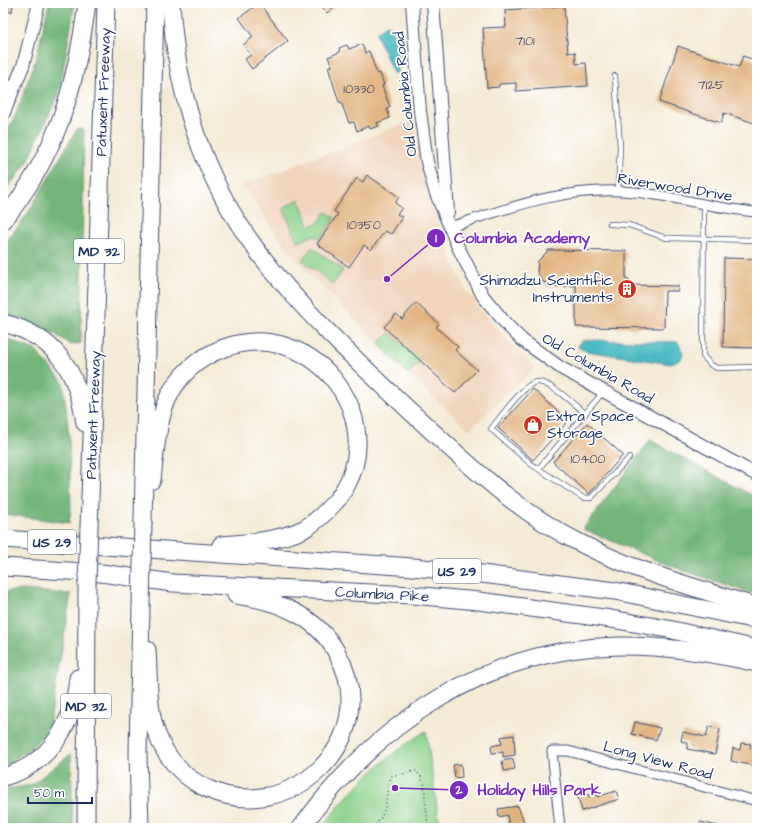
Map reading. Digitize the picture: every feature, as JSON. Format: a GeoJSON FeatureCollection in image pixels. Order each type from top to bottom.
{"type":"FeatureCollection","features":[{"type":"Feature","properties":{"kind":"highway"},"geometry":{"type":"LineString","coordinates":[[3,221],[30,184],[59,127],[77,69],[87,3]]}},
{"type":"Feature","properties":{"kind":"highway","name":"Patuxent Freeway"},"geometry":{"type":"LineString","coordinates":[[86,828],[87,584],[106,3]]}},
{"type":"Feature","properties":{"kind":"highway"},"geometry":{"type":"LineString","coordinates":[[140,828],[138,753],[145,606],[147,521],[155,3]]}},
{"type":"Feature","properties":{"kind":"highway"},"geometry":{"type":"LineString","coordinates":[[171,3],[175,50],[182,89],[192,124],[205,158],[220,191],[252,243],[303,306],[449,448],[509,498],[548,525],[579,543],[613,559],[757,607]]}},
{"type":"Feature","properties":{"kind":"highway"},"geometry":{"type":"LineString","coordinates":[[150,264],[154,374],[152,480]]}},
{"type":"Feature","properties":{"kind":"highway"},"geometry":{"type":"LineString","coordinates":[[3,323],[16,326],[40,338],[62,359],[71,373],[82,404],[90,499]]}},
{"type":"Feature","properties":{"kind":"highway"},"geometry":{"type":"LineString","coordinates":[[147,521],[162,414],[176,383],[200,360],[215,351],[230,346],[264,342],[282,345],[297,350],[312,358],[337,382],[352,411],[357,440],[351,472],[346,485],[328,510],[305,528],[273,539],[249,543],[154,549]]}},
{"type":"Feature","properties":{"kind":"highway"},"geometry":{"type":"LineString","coordinates":[[3,529],[101,545]]}},
{"type":"Feature","properties":{"kind":"highway","name":"Columbia Pike"},"geometry":{"type":"LineString","coordinates":[[3,539],[413,567],[546,581],[659,599],[757,620]]}},
{"type":"Feature","properties":{"kind":"highway","name":"Columbia Pike"},"geometry":{"type":"LineString","coordinates":[[3,567],[101,573],[174,583],[411,594],[479,601],[611,619],[668,629],[757,649]]}},
{"type":"Feature","properties":{"kind":"highway"},"geometry":{"type":"LineString","coordinates":[[3,579],[101,573]]}},
{"type":"Feature","properties":{"kind":"highway"},"geometry":{"type":"LineString","coordinates":[[145,606],[150,706],[157,735],[164,749],[183,773],[194,782],[223,795],[258,799],[289,791],[317,773],[338,746],[344,731],[349,711],[346,676],[341,660],[332,645],[320,630],[296,612],[269,602],[174,583]]}},
{"type":"Feature","properties":{"kind":"highway"},"geometry":{"type":"LineString","coordinates":[[3,777],[25,768],[49,750],[68,722],[77,688],[87,584]]}},
{"type":"Feature","properties":{"kind":"highway"},"geometry":{"type":"LineString","coordinates":[[301,828],[332,789],[354,765],[400,724],[423,706],[450,691],[500,668],[529,659],[561,652],[622,646],[688,650],[757,663]]}},
{"type":"Feature","properties":{"kind":"highway"},"geometry":{"type":"LineString","coordinates":[[147,650],[145,753],[147,828]]}},
{"type":"Feature","properties":{"kind":"street"},"geometry":{"type":"LineString","coordinates":[[3,115],[16,85],[30,44],[39,3]]}},
{"type":"Feature","properties":{"kind":"street","name":"Old Columbia Road"},"geometry":{"type":"LineString","coordinates":[[412,3],[422,134],[435,190],[450,227],[482,296],[522,340],[561,368],[757,475]]}},
{"type":"Feature","properties":{"kind":"street","name":"Old Columbia Road"},"geometry":{"type":"LineString","coordinates":[[433,3],[445,186],[450,227]]}},
{"type":"Feature","properties":{"kind":"street","name":"Riverwood Drive"},"geometry":{"type":"LineString","coordinates":[[450,227],[540,198],[591,191],[618,191],[654,195],[704,206],[757,212]]}},
{"type":"Feature","properties":{"kind":"street","name":"Long View Road"},"geometry":{"type":"LineString","coordinates":[[560,828],[552,751],[568,751],[757,801]]}},
{"type":"Feature","properties":{"kind":"lane"},"geometry":{"type":"LineString","coordinates":[[615,76],[620,147],[618,191]]}},
{"type":"Feature","properties":{"kind":"lane"},"geometry":{"type":"LineString","coordinates":[[3,81],[16,85]]}},
{"type":"Feature","properties":{"kind":"lane"},"geometry":{"type":"LineString","coordinates":[[704,206],[703,356],[716,368],[757,368]]}},
{"type":"Feature","properties":{"kind":"lane"},"geometry":{"type":"LineString","coordinates":[[610,224],[629,225],[666,238],[757,240]]}},
{"type":"Feature","properties":{"kind":"lane"},"geometry":{"type":"LineString","coordinates":[[585,414],[564,395],[542,383],[537,382],[528,386],[491,429],[530,464],[539,468],[583,498],[591,498],[629,458]]}},
{"type":"Feature","properties":{"kind":"lane"},"geometry":{"type":"LineString","coordinates":[[539,468],[604,391]]}},
{"type":"Feature","properties":{"kind":"path"},"geometry":{"type":"LineString","coordinates":[[373,828],[385,808],[387,783],[392,776],[416,771],[424,784],[428,828]]}},
{"type":"Feature","properties":{"kind":"shaded area"},"geometry":{"type":"Polygon","coordinates":[[[412,121],[428,193],[456,270],[465,287],[489,321],[535,368],[469,430],[417,383],[298,262],[243,185],[412,121]]]}},
{"type":"Feature","properties":{"kind":"green space"},"geometry":{"type":"Polygon","coordinates":[[[49,3],[75,3],[59,93],[27,163],[3,193],[3,139],[15,116],[36,59],[49,3]]]}},
{"type":"Feature","properties":{"kind":"green space"},"geometry":{"type":"Polygon","coordinates":[[[77,129],[84,130],[81,343],[71,345],[55,334],[38,326],[3,314],[3,246],[28,213],[77,129]]]}},
{"type":"Feature","properties":{"kind":"green space"},"geometry":{"type":"Polygon","coordinates":[[[299,199],[309,226],[318,223],[326,212],[335,218],[320,239],[314,235],[298,243],[283,208],[299,199]]]}},
{"type":"Feature","properties":{"kind":"green space"},"geometry":{"type":"Polygon","coordinates":[[[312,247],[343,270],[333,284],[302,260],[312,247]]]}},
{"type":"Feature","properties":{"kind":"green space"},"geometry":{"type":"Polygon","coordinates":[[[390,333],[421,361],[408,374],[378,344],[390,333]]]}},
{"type":"Feature","properties":{"kind":"green space"},"geometry":{"type":"Polygon","coordinates":[[[3,337],[35,350],[63,382],[69,435],[71,508],[69,523],[3,514],[3,337]]]}},
{"type":"Feature","properties":{"kind":"green space"},"geometry":{"type":"Polygon","coordinates":[[[650,440],[757,498],[757,595],[676,568],[583,529],[650,440]]]}},
{"type":"Feature","properties":{"kind":"green space"},"geometry":{"type":"Polygon","coordinates":[[[21,590],[71,594],[49,727],[35,744],[3,768],[3,592],[21,590]]]}},
{"type":"Feature","properties":{"kind":"green space"},"geometry":{"type":"Polygon","coordinates":[[[426,731],[440,828],[322,828],[344,800],[369,774],[396,752],[426,731]]]}},
{"type":"Feature","properties":{"kind":"green space"},"geometry":{"type":"Polygon","coordinates":[[[71,754],[73,828],[3,828],[3,790],[31,785],[71,754]]]}},
{"type":"Feature","properties":{"kind":"water"},"geometry":{"type":"Polygon","coordinates":[[[386,25],[392,28],[397,53],[398,72],[396,74],[393,73],[377,36],[377,32],[386,25]]]}},
{"type":"Feature","properties":{"kind":"water"},"geometry":{"type":"Polygon","coordinates":[[[582,341],[678,342],[683,353],[681,359],[671,364],[586,351],[579,348],[577,345],[582,341]]]}},
{"type":"Feature","properties":{"kind":"building"},"geometry":{"type":"Polygon","coordinates":[[[3,3],[13,3],[12,12],[3,11],[3,3]]]}},
{"type":"Feature","properties":{"kind":"building"},"geometry":{"type":"Polygon","coordinates":[[[259,3],[288,41],[252,69],[245,59],[251,55],[243,45],[253,37],[239,18],[259,3]]]}},
{"type":"Feature","properties":{"kind":"building"},"geometry":{"type":"Polygon","coordinates":[[[319,3],[340,3],[327,13],[319,3]]]}},
{"type":"Feature","properties":{"kind":"building"},"geometry":{"type":"Polygon","coordinates":[[[564,6],[568,53],[575,52],[576,64],[586,63],[588,86],[516,91],[516,83],[499,84],[499,87],[487,88],[483,28],[506,27],[505,10],[564,6]]]}},
{"type":"Feature","properties":{"kind":"building"},"geometry":{"type":"Polygon","coordinates":[[[362,44],[365,53],[369,51],[377,74],[380,73],[384,85],[382,86],[390,107],[387,109],[390,118],[377,123],[379,126],[370,129],[369,126],[357,131],[354,122],[349,123],[341,102],[339,102],[328,67],[332,66],[328,57],[340,52],[339,48],[347,45],[349,49],[362,44]]]}},
{"type":"Feature","properties":{"kind":"building"},"geometry":{"type":"Polygon","coordinates":[[[678,46],[739,67],[743,56],[757,61],[757,124],[724,113],[721,123],[659,102],[678,46]]]}},
{"type":"Feature","properties":{"kind":"building"},"geometry":{"type":"Polygon","coordinates":[[[367,175],[399,197],[395,203],[402,208],[397,214],[402,217],[391,234],[385,231],[371,250],[364,245],[349,267],[317,244],[338,214],[334,211],[357,178],[363,182],[367,175]]]}},
{"type":"Feature","properties":{"kind":"building","name":"Shimadzu Scientific Instruments"},"geometry":{"type":"Polygon","coordinates":[[[548,250],[626,251],[626,279],[629,279],[629,285],[678,286],[678,291],[665,291],[664,328],[576,327],[576,286],[547,286],[547,283],[543,282],[537,272],[538,261],[548,250]]]}},
{"type":"Feature","properties":{"kind":"building"},"geometry":{"type":"Polygon","coordinates":[[[724,258],[757,259],[757,348],[723,347],[724,258]]]}},
{"type":"Feature","properties":{"kind":"building"},"geometry":{"type":"Polygon","coordinates":[[[416,303],[439,324],[436,327],[458,347],[455,350],[477,370],[455,393],[384,327],[396,314],[402,319],[416,303]]]}},
{"type":"Feature","properties":{"kind":"building","name":"Extra Space Storage"},"geometry":{"type":"Polygon","coordinates":[[[533,389],[568,421],[533,460],[498,428],[533,389]]]}},
{"type":"Feature","properties":{"kind":"building","name":"Extra Space Storage"},"geometry":{"type":"Polygon","coordinates":[[[587,423],[623,455],[589,494],[553,462],[587,423]]]}},
{"type":"Feature","properties":{"kind":"building"},"geometry":{"type":"Polygon","coordinates":[[[635,722],[660,728],[656,740],[632,734],[635,722]]]}},
{"type":"Feature","properties":{"kind":"building"},"geometry":{"type":"Polygon","coordinates":[[[709,726],[720,729],[715,754],[687,749],[688,743],[681,741],[683,732],[706,737],[709,726]]]}},
{"type":"Feature","properties":{"kind":"building"},"geometry":{"type":"Polygon","coordinates":[[[514,735],[515,755],[503,757],[503,752],[492,753],[491,746],[502,744],[501,737],[514,735]]]}},
{"type":"Feature","properties":{"kind":"building"},"geometry":{"type":"Polygon","coordinates":[[[741,743],[751,744],[750,748],[757,750],[755,766],[731,761],[733,748],[740,750],[741,743]]]}},
{"type":"Feature","properties":{"kind":"building"},"geometry":{"type":"Polygon","coordinates":[[[513,759],[515,769],[504,771],[502,761],[513,759]]]}},
{"type":"Feature","properties":{"kind":"building"},"geometry":{"type":"Polygon","coordinates":[[[461,764],[462,777],[455,778],[453,765],[461,764]]]}},
{"type":"Feature","properties":{"kind":"building"},"geometry":{"type":"Polygon","coordinates":[[[616,791],[619,799],[582,811],[578,797],[588,794],[589,797],[596,794],[597,797],[616,791]]]}},
{"type":"Feature","properties":{"kind":"building"},"geometry":{"type":"Polygon","coordinates":[[[518,806],[525,825],[509,827],[507,815],[499,817],[498,809],[518,806]]]}},
{"type":"Feature","properties":{"kind":"building"},"geometry":{"type":"Polygon","coordinates":[[[700,822],[722,827],[722,828],[698,828],[700,822]]]}},
{"type":"Feature","properties":{"kind":"place","name":"Columbia Academy"},"geometry":{"type":"Point","coordinates":[387,279]}},
{"type":"Feature","properties":{"kind":"place","name":"Shimadzu Scientific Instruments"},"geometry":{"type":"Point","coordinates":[627,289]}},
{"type":"Feature","properties":{"kind":"place","name":"Extra Space Storage"},"geometry":{"type":"Point","coordinates":[533,425]}},
{"type":"Feature","properties":{"kind":"place","name":"Holiday Hills Park"},"geometry":{"type":"Point","coordinates":[395,788]}}]}
